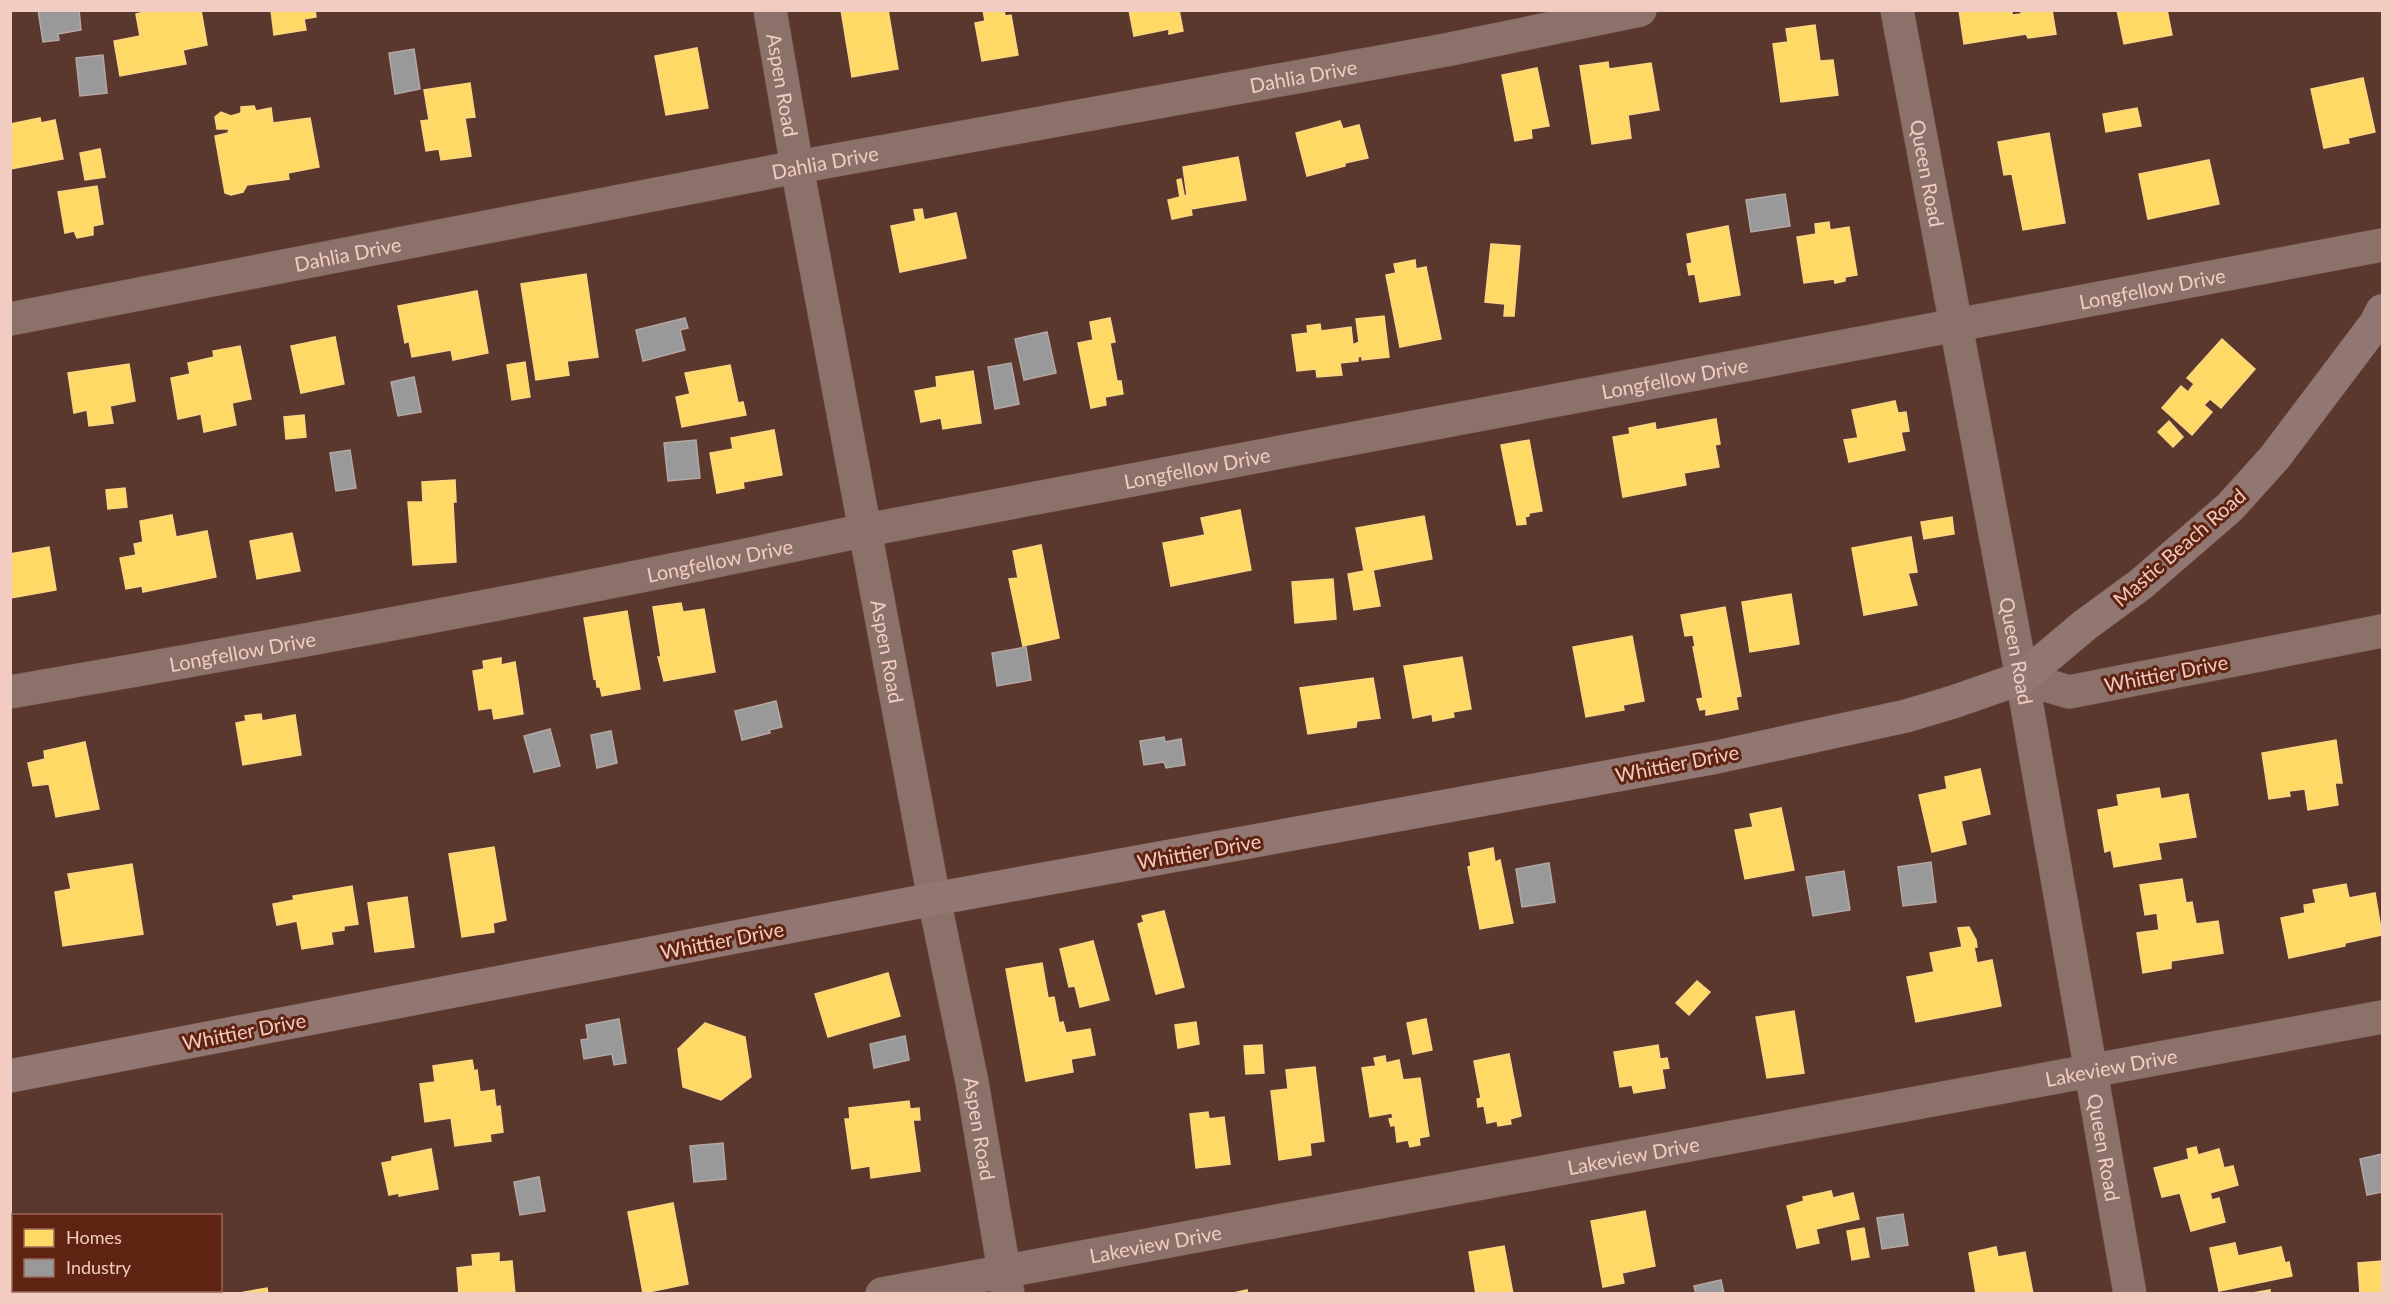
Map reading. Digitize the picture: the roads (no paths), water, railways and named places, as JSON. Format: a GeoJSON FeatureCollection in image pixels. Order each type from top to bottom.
{"type":"FeatureCollection","features":[{"type":"Feature","properties":{"kind":"street","name":"Aspen Road"},"geometry":{"type":"LineString","coordinates":[[770,10],[797,167],[934,899],[972,1082],[1006,1282]]}},
{"type":"Feature","properties":{"kind":"street","name":"Dahlia Drive"},"geometry":{"type":"LineString","coordinates":[[10,319],[797,167],[1446,50],[1640,10]]}},
{"type":"Feature","properties":{"kind":"street","name":"Queen Road"},"geometry":{"type":"LineString","coordinates":[[1897,10],[1954,325],[2022,678],[2130,1293]]}},
{"type":"Feature","properties":{"kind":"street","name":"Longfellow Drive"},"geometry":{"type":"LineString","coordinates":[[10,692],[624,581],[866,530],[2382,244]]}},
{"type":"Feature","properties":{"kind":"street","name":"Mastic Beach Road"},"geometry":{"type":"LineString","coordinates":[[2022,678],[2085,625],[2141,584],[2230,507],[2275,457],[2376,323],[2382,311]]}},
{"type":"Feature","properties":{"kind":"street","name":"Whittier Drive"},"geometry":{"type":"LineString","coordinates":[[10,1076],[934,899],[1717,756],[1906,716],[2022,678],[2069,692],[2382,631]]}},
{"type":"Feature","properties":{"kind":"street","name":"Lakeview Drive"},"geometry":{"type":"LineString","coordinates":[[882,1293],[1006,1282],[2092,1071],[2382,1017]]}}]}
